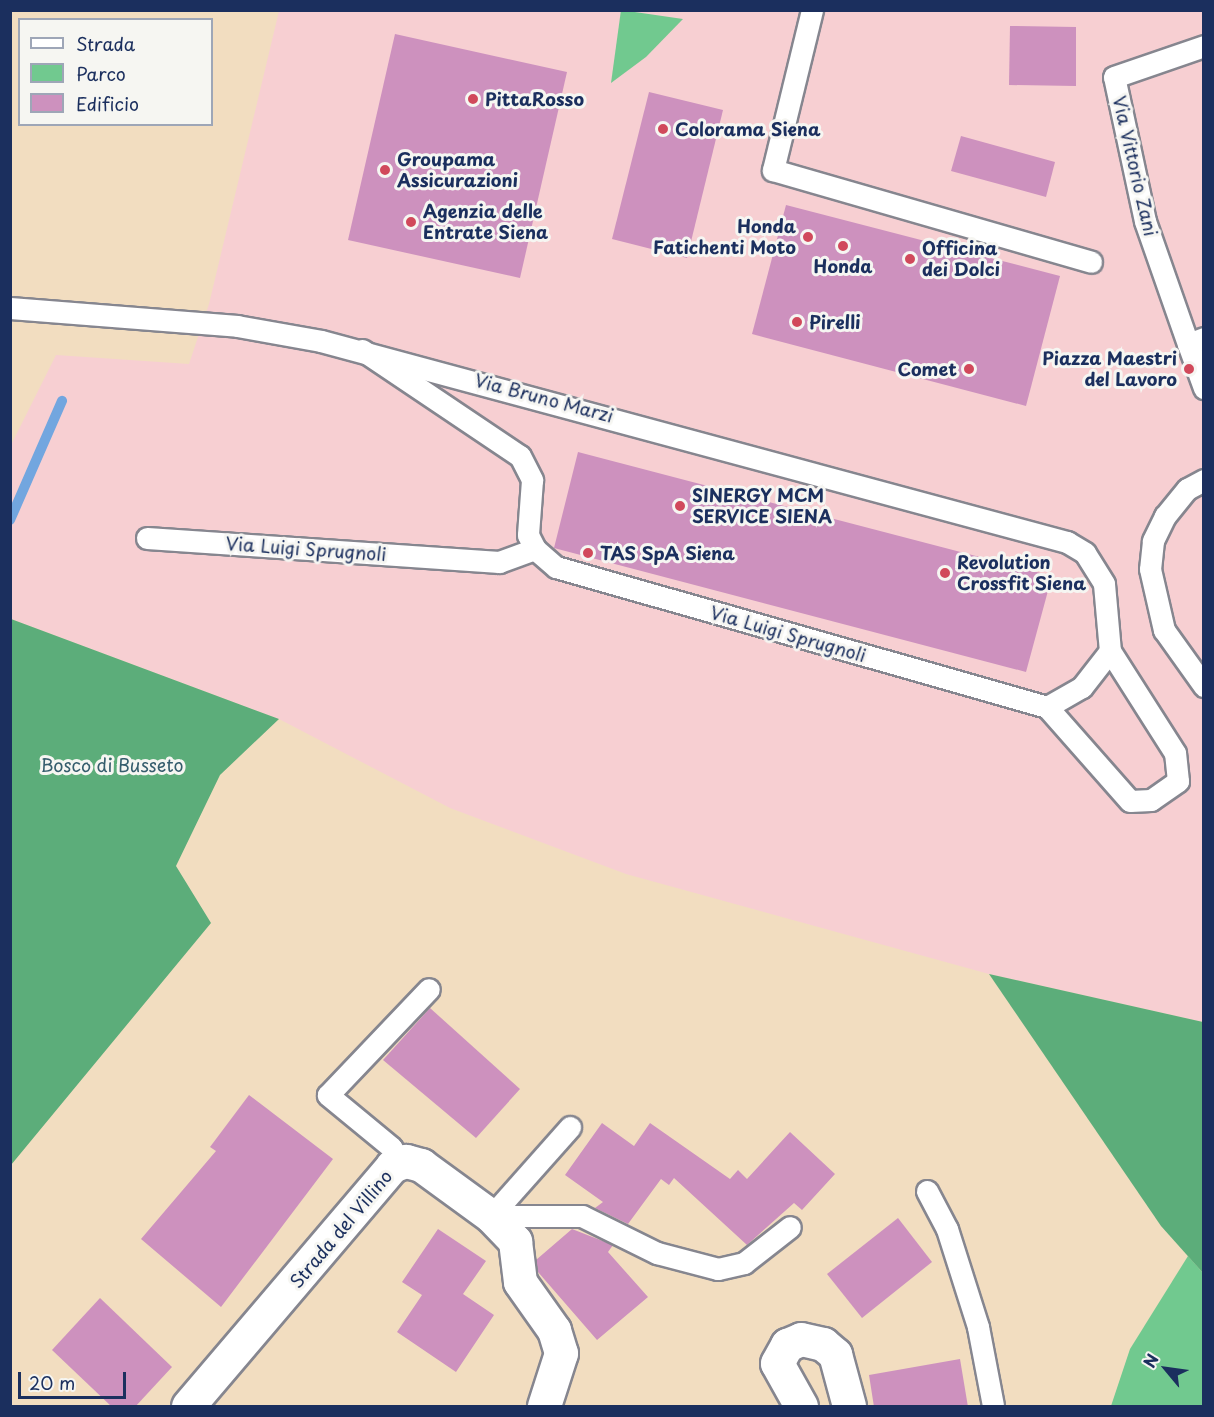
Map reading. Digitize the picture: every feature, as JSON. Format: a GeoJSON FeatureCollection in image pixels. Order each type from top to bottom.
{"type":"FeatureCollection","features":[{"type":"Feature","properties":{"kind":"street"},"geometry":{"type":"LineString","coordinates":[[410,1163],[491,1216],[515,1241],[520,1282],[559,1340],[559,1371],[544,1407]]}},
{"type":"Feature","properties":{"kind":"street","name":"Strada del Villino"},"geometry":{"type":"LineString","coordinates":[[188,1407],[410,1163]]}},
{"type":"Feature","properties":{"kind":"street"},"geometry":{"type":"LineString","coordinates":[[801,1407],[777,1363],[788,1345],[801,1339],[824,1344],[836,1354],[849,1407]]}},
{"type":"Feature","properties":{"kind":"lane"},"geometry":{"type":"LineString","coordinates":[[813,10],[773,170],[1091,262]]}},
{"type":"Feature","properties":{"kind":"lane","name":"Via Vittorio Zani"},"geometry":{"type":"LineString","coordinates":[[1196,341],[1145,220],[1114,77],[1203,46]]}},
{"type":"Feature","properties":{"kind":"lane","name":"Via Bruno Marzi"},"geometry":{"type":"LineString","coordinates":[[10,308],[237,326],[362,350],[1067,542],[1092,561],[1104,584],[1110,651]]}},
{"type":"Feature","properties":{"kind":"lane"},"geometry":{"type":"LineString","coordinates":[[1196,341],[1203,388]]}},
{"type":"Feature","properties":{"kind":"lane"},"geometry":{"type":"LineString","coordinates":[[362,350],[520,456],[532,480],[528,535],[535,549]]}},
{"type":"Feature","properties":{"kind":"lane"},"geometry":{"type":"LineString","coordinates":[[1203,480],[1187,489],[1165,516],[1154,541],[1150,569],[1164,630],[1203,686]]}},
{"type":"Feature","properties":{"kind":"lane","name":"Via Luigi Sprugnoli"},"geometry":{"type":"LineString","coordinates":[[147,538],[499,562],[535,549],[568,572],[1047,707]]}},
{"type":"Feature","properties":{"kind":"lane"},"geometry":{"type":"LineString","coordinates":[[1110,651],[1175,753],[1180,771],[1171,790],[1143,802],[1124,797],[1047,707],[1082,687],[1110,651]]}},
{"type":"Feature","properties":{"kind":"lane"},"geometry":{"type":"LineString","coordinates":[[410,1163],[328,1095],[429,989]]}},
{"type":"Feature","properties":{"kind":"lane"},"geometry":{"type":"LineString","coordinates":[[491,1216],[570,1127]]}},
{"type":"Feature","properties":{"kind":"lane"},"geometry":{"type":"LineString","coordinates":[[927,1191],[947,1229],[978,1327],[993,1407]]}},
{"type":"Feature","properties":{"kind":"lane"},"geometry":{"type":"LineString","coordinates":[[491,1216],[582,1216],[657,1253],[718,1269],[744,1263],[790,1227]]}},
{"type":"Feature","properties":{"kind":"shaded area"},"geometry":{"type":"Polygon","coordinates":[[[279,11],[1203,11],[1203,1022],[989,974],[626,874],[450,808],[279,719],[11,619],[10,447],[56,355],[189,364],[209,304],[279,11]]]}},
{"type":"Feature","properties":{"kind":"green space"},"geometry":{"type":"Polygon","coordinates":[[[621,10],[683,19],[646,57],[611,83],[621,10]]]}},
{"type":"Feature","properties":{"kind":"green space","name":"Bosco di Busseto"},"geometry":{"type":"Polygon","coordinates":[[[11,619],[279,719],[220,775],[176,866],[211,923],[11,1165],[11,619]]]}},
{"type":"Feature","properties":{"kind":"green space"},"geometry":{"type":"Polygon","coordinates":[[[989,974],[1203,1022],[1203,1273],[1161,1226],[989,974]]]}},
{"type":"Feature","properties":{"kind":"green space"},"geometry":{"type":"Polygon","coordinates":[[[1188,1256],[1203,1273],[1203,1406],[1111,1406],[1130,1349],[1188,1256]]]}},
{"type":"Feature","properties":{"kind":"building"},"geometry":{"type":"Polygon","coordinates":[[[1010,26],[1076,27],[1076,86],[1009,85],[1010,26]]]}},
{"type":"Feature","properties":{"kind":"building"},"geometry":{"type":"Polygon","coordinates":[[[395,34],[567,72],[520,278],[348,240],[395,34]]]}},
{"type":"Feature","properties":{"kind":"building"},"geometry":{"type":"Polygon","coordinates":[[[649,92],[723,110],[687,258],[612,239],[649,92]]]}},
{"type":"Feature","properties":{"kind":"building"},"geometry":{"type":"Polygon","coordinates":[[[961,136],[1055,162],[1046,197],[951,171],[961,136]]]}},
{"type":"Feature","properties":{"kind":"building"},"geometry":{"type":"Polygon","coordinates":[[[786,205],[1060,276],[1026,406],[752,334],[786,205]]]}},
{"type":"Feature","properties":{"kind":"building"},"geometry":{"type":"Polygon","coordinates":[[[578,452],[1052,576],[1026,672],[554,548],[578,452]]]}},
{"type":"Feature","properties":{"kind":"building"},"geometry":{"type":"Polygon","coordinates":[[[430,1008],[520,1089],[476,1138],[383,1060],[430,1008]]]}},
{"type":"Feature","properties":{"kind":"building"},"geometry":{"type":"Polygon","coordinates":[[[249,1095],[333,1159],[221,1307],[141,1239],[216,1151],[210,1147],[249,1095]]]}},
{"type":"Feature","properties":{"kind":"building"},"geometry":{"type":"Polygon","coordinates":[[[602,1123],[634,1146],[650,1123],[730,1179],[738,1170],[747,1179],[790,1132],[835,1174],[802,1210],[794,1203],[747,1245],[674,1178],[669,1185],[661,1179],[628,1224],[595,1208],[603,1202],[565,1175],[602,1123]]]}},
{"type":"Feature","properties":{"kind":"building"},"geometry":{"type":"Polygon","coordinates":[[[898,1218],[932,1262],[862,1318],[827,1274],[898,1218]]]}},
{"type":"Feature","properties":{"kind":"building"},"geometry":{"type":"Polygon","coordinates":[[[438,1229],[486,1261],[463,1294],[494,1315],[456,1372],[397,1332],[422,1295],[402,1282],[438,1229]]]}},
{"type":"Feature","properties":{"kind":"building"},"geometry":{"type":"Polygon","coordinates":[[[572,1229],[613,1245],[608,1252],[648,1297],[597,1340],[538,1272],[536,1260],[572,1229]]]}},
{"type":"Feature","properties":{"kind":"building"},"geometry":{"type":"Polygon","coordinates":[[[100,1298],[172,1367],[135,1407],[112,1407],[52,1350],[100,1298]]]}},
{"type":"Feature","properties":{"kind":"building"},"geometry":{"type":"Polygon","coordinates":[[[960,1359],[968,1407],[874,1407],[869,1375],[960,1359]]]}},
{"type":"Feature","properties":{"kind":"waterway"},"geometry":{"type":"LineString","coordinates":[[10,520],[62,401]]}},
{"type":"Feature","properties":{"kind":"place","name":"PittaRosso"},"geometry":{"type":"Point","coordinates":[473,99]}},
{"type":"Feature","properties":{"kind":"place","name":"Colorama Siena"},"geometry":{"type":"Point","coordinates":[663,129]}},
{"type":"Feature","properties":{"kind":"place","name":"Groupama Assicurazioni"},"geometry":{"type":"Point","coordinates":[385,170]}},
{"type":"Feature","properties":{"kind":"place","name":"Agenzia delle Entrate Siena"},"geometry":{"type":"Point","coordinates":[411,222]}},
{"type":"Feature","properties":{"kind":"place","name":"Honda Fatichenti Moto"},"geometry":{"type":"Point","coordinates":[808,237]}},
{"type":"Feature","properties":{"kind":"place","name":"Honda"},"geometry":{"type":"Point","coordinates":[843,246]}},
{"type":"Feature","properties":{"kind":"place","name":"Officina dei Dolci"},"geometry":{"type":"Point","coordinates":[910,259]}},
{"type":"Feature","properties":{"kind":"place","name":"Pirelli"},"geometry":{"type":"Point","coordinates":[797,322]}},
{"type":"Feature","properties":{"kind":"place","name":"Comet"},"geometry":{"type":"Point","coordinates":[969,369]}},
{"type":"Feature","properties":{"kind":"place","name":"Piazza Maestri del Lavoro"},"geometry":{"type":"Point","coordinates":[1189,369]}},
{"type":"Feature","properties":{"kind":"place","name":"SINERGY MCM SERVICE SIENA"},"geometry":{"type":"Point","coordinates":[680,506]}},
{"type":"Feature","properties":{"kind":"place","name":"TAS SpA Siena"},"geometry":{"type":"Point","coordinates":[588,553]}},
{"type":"Feature","properties":{"kind":"place","name":"Revolution Crossfit Siena"},"geometry":{"type":"Point","coordinates":[945,573]}}]}
